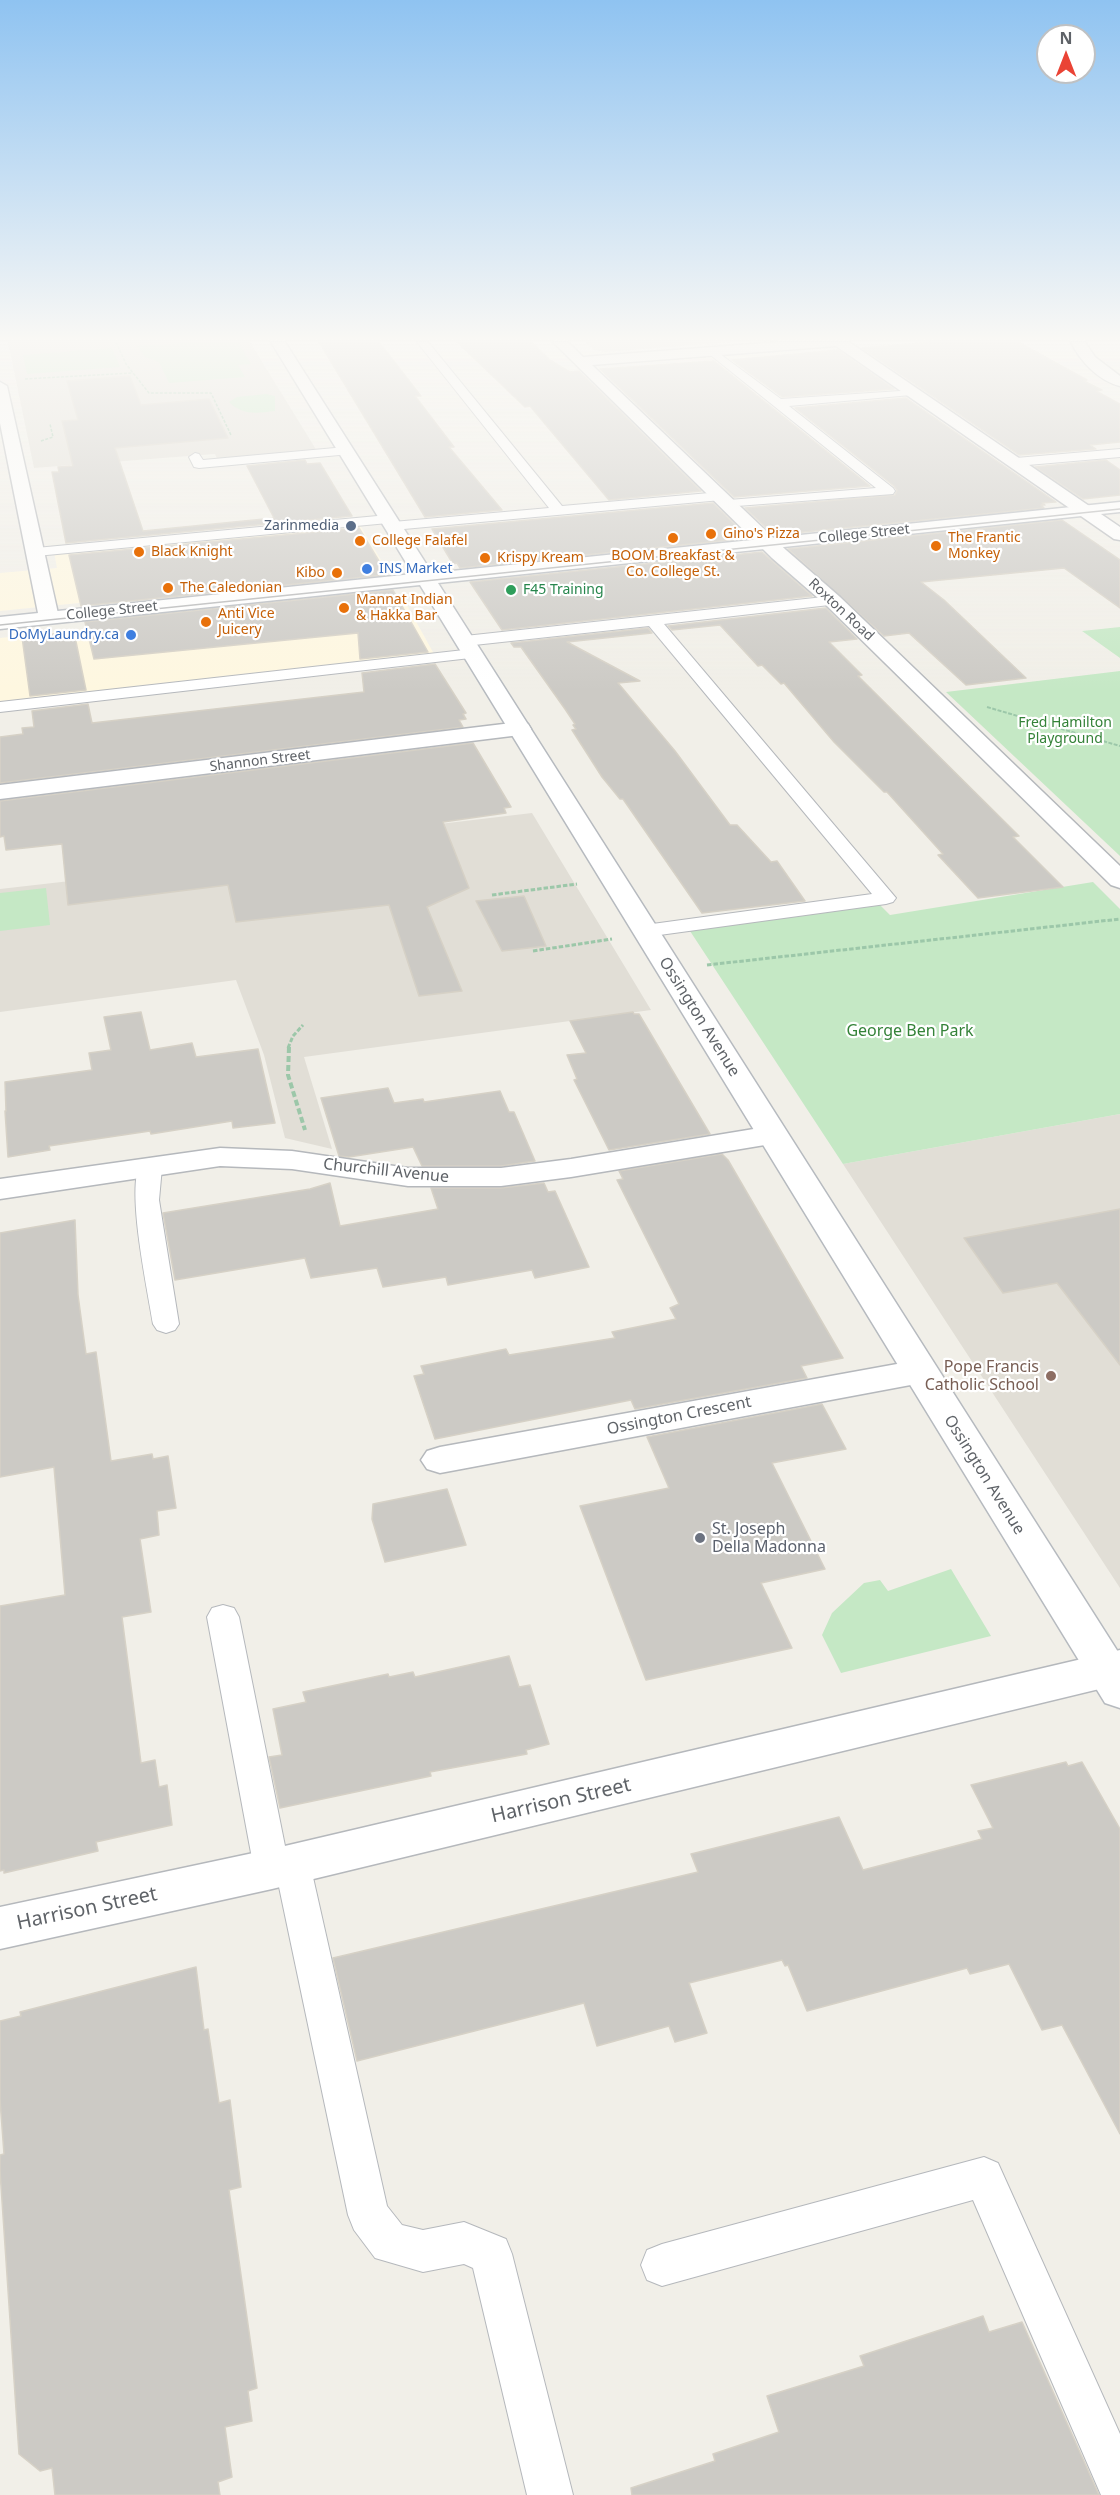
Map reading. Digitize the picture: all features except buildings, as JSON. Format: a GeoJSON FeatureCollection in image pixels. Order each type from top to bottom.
{"type":"FeatureCollection","features":[{"type":"Feature","properties":{"kind":"street"},"geometry":{"type":"LineString","coordinates":[[16,458],[49,618]]}},
{"type":"Feature","properties":{"kind":"street","name":"Ossington Avenue"},"geometry":{"type":"LineString","coordinates":[[351,458],[920,1372],[1116,1677]]}},
{"type":"Feature","properties":{"kind":"street","name":"Roxton Road"},"geometry":{"type":"LineString","coordinates":[[682,458],[833,601],[1120,880]]}},
{"type":"Feature","properties":{"kind":"street"},"geometry":{"type":"LineString","coordinates":[[1011,458],[1120,535]]}},
{"type":"Feature","properties":{"kind":"street","name":"College Street"},"geometry":{"type":"LineString","coordinates":[[0,623],[1120,507]]}},
{"type":"Feature","properties":{"kind":"street","name":"Shannon Street"},"geometry":{"type":"LineString","coordinates":[[0,792],[520,729]]}},
{"type":"Feature","properties":{"kind":"street","name":"Churchill Avenue"},"geometry":{"type":"LineString","coordinates":[[0,1189],[220,1157],[253,1157],[408,1177],[481,1178],[571,1168],[772,1135]]}},
{"type":"Feature","properties":{"kind":"street","name":"Ossington Crescent"},"geometry":{"type":"LineString","coordinates":[[440,1461],[920,1372]]}},
{"type":"Feature","properties":{"kind":"street","name":"Harrison Street"},"geometry":{"type":"LineString","coordinates":[[0,1928],[1116,1677]]}},
{"type":"Feature","properties":{"kind":"lane"},"geometry":{"type":"LineString","coordinates":[[196,458],[199,464],[262,458]]}},
{"type":"Feature","properties":{"kind":"lane"},"geometry":{"type":"LineString","coordinates":[[516,458],[559,511]]}},
{"type":"Feature","properties":{"kind":"lane"},"geometry":{"type":"LineString","coordinates":[[36,552],[390,522],[888,490],[848,458]]}},
{"type":"Feature","properties":{"kind":"lane"},"geometry":{"type":"LineString","coordinates":[[1016,462],[1057,458]]}},
{"type":"Feature","properties":{"kind":"lane"},"geometry":{"type":"LineString","coordinates":[[0,707],[469,648],[653,621],[833,601]]}},
{"type":"Feature","properties":{"kind":"lane"},"geometry":{"type":"LineString","coordinates":[[645,931],[886,898],[653,621]]}},
{"type":"Feature","properties":{"kind":"lane"},"geometry":{"type":"LineString","coordinates":[[150,1167],[147,1200],[166,1324]]}},
{"type":"Feature","properties":{"kind":"lane"},"geometry":{"type":"LineString","coordinates":[[223,1617],[369,2215],[390,2242],[423,2251],[464,2242],[491,2254],[549,2495]]}},
{"type":"Feature","properties":{"kind":"lane"},"geometry":{"type":"LineString","coordinates":[[662,2265],[984,2177],[1120,2486]]}},
{"type":"Feature","properties":{"kind":"path"},"geometry":{"type":"LineString","coordinates":[[933,699],[967,700],[1120,746]]}},
{"type":"Feature","properties":{"kind":"path"},"geometry":{"type":"LineString","coordinates":[[492,895],[579,883]]}},
{"type":"Feature","properties":{"kind":"path"},"geometry":{"type":"LineString","coordinates":[[707,965],[1120,919]]}},
{"type":"Feature","properties":{"kind":"path"},"geometry":{"type":"LineString","coordinates":[[533,951],[612,939]]}},
{"type":"Feature","properties":{"kind":"path"},"geometry":{"type":"LineString","coordinates":[[303,1025],[291,1039],[286,1055],[307,1138]]}},
{"type":"Feature","properties":{"kind":"shaded area"},"geometry":{"type":"Polygon","coordinates":[[[32,458],[158,458],[34,468],[32,458]]]}},
{"type":"Feature","properties":{"kind":"shaded area"},"geometry":{"type":"Polygon","coordinates":[[[217,458],[243,458],[218,461],[217,458]]]}},
{"type":"Feature","properties":{"kind":"shaded area"},"geometry":{"type":"Polygon","coordinates":[[[358,522],[387,570],[384,572],[0,611],[0,573],[57,568],[54,552],[358,522]]]}},
{"type":"Feature","properties":{"kind":"shaded area"},"geometry":{"type":"Polygon","coordinates":[[[394,596],[403,598],[434,654],[0,703],[0,638],[394,596]]]}},
{"type":"Feature","properties":{"kind":"shaded area"},"geometry":{"type":"Polygon","coordinates":[[[532,813],[651,1010],[304,1057],[332,1149],[285,1138],[264,1055],[236,980],[0,1012],[0,889],[158,871],[154,858],[532,813]]]}},
{"type":"Feature","properties":{"kind":"shaded area","name":"Pope Francis Catholic School"},"geometry":{"type":"Polygon","coordinates":[[[1120,1114],[1120,1588],[843,1164],[1120,1114]]]}},
{"type":"Feature","properties":{"kind":"green space"},"geometry":{"type":"Polygon","coordinates":[[[1120,627],[1120,658],[1082,631],[1120,627]]]}},
{"type":"Feature","properties":{"kind":"green space","name":"Fred Hamilton Playground"},"geometry":{"type":"Polygon","coordinates":[[[1120,671],[1120,856],[946,692],[1120,671]]]}},
{"type":"Feature","properties":{"kind":"green space","name":"George Ben Park"},"geometry":{"type":"Polygon","coordinates":[[[1093,882],[1120,909],[1120,1114],[843,1164],[690,931],[879,904],[890,915],[1093,882]]]}},
{"type":"Feature","properties":{"kind":"green space"},"geometry":{"type":"Polygon","coordinates":[[[46,888],[50,925],[0,931],[0,893],[46,888]]]}},
{"type":"Feature","properties":{"kind":"green space"},"geometry":{"type":"Polygon","coordinates":[[[951,1569],[991,1636],[841,1673],[822,1635],[832,1613],[864,1583],[880,1580],[888,1591],[951,1569]]]}},
{"type":"Feature","properties":{"kind":"tram line"},"geometry":{"type":"LineString","coordinates":[[0,625],[1120,509]]}},
{"type":"Feature","properties":{"kind":"place","name":"Zarinmedia"},"geometry":{"type":"Point","coordinates":[351,526]}},
{"type":"Feature","properties":{"kind":"place","name":"Gino's Pizza"},"geometry":{"type":"Point","coordinates":[711,534]}},
{"type":"Feature","properties":{"kind":"place","name":"BOOM Breakfast & Co. College St."},"geometry":{"type":"Point","coordinates":[673,538]}},
{"type":"Feature","properties":{"kind":"place","name":"College Falafel"},"geometry":{"type":"Point","coordinates":[360,541]}},
{"type":"Feature","properties":{"kind":"place","name":"The Frantic Monkey"},"geometry":{"type":"Point","coordinates":[936,546]}},
{"type":"Feature","properties":{"kind":"place","name":"Black Knight"},"geometry":{"type":"Point","coordinates":[139,552]}},
{"type":"Feature","properties":{"kind":"place","name":"Krispy Kream"},"geometry":{"type":"Point","coordinates":[485,558]}},
{"type":"Feature","properties":{"kind":"place","name":"INS Market"},"geometry":{"type":"Point","coordinates":[367,569]}},
{"type":"Feature","properties":{"kind":"place","name":"Kibo"},"geometry":{"type":"Point","coordinates":[337,573]}},
{"type":"Feature","properties":{"kind":"place","name":"The Caledonian"},"geometry":{"type":"Point","coordinates":[168,588]}},
{"type":"Feature","properties":{"kind":"place","name":"F45 Training"},"geometry":{"type":"Point","coordinates":[511,590]}},
{"type":"Feature","properties":{"kind":"place","name":"Mannat Indian & Hakka Bar"},"geometry":{"type":"Point","coordinates":[344,608]}},
{"type":"Feature","properties":{"kind":"place","name":"Anti Vice Juicery"},"geometry":{"type":"Point","coordinates":[206,622]}},
{"type":"Feature","properties":{"kind":"place","name":"DoMyLaundry.ca"},"geometry":{"type":"Point","coordinates":[131,635]}},
{"type":"Feature","properties":{"kind":"place","name":"Pope Francis Catholic School"},"geometry":{"type":"Point","coordinates":[1051,1376]}},
{"type":"Feature","properties":{"kind":"place","name":"St. Joseph Della Madonna"},"geometry":{"type":"Point","coordinates":[700,1538]}}]}
